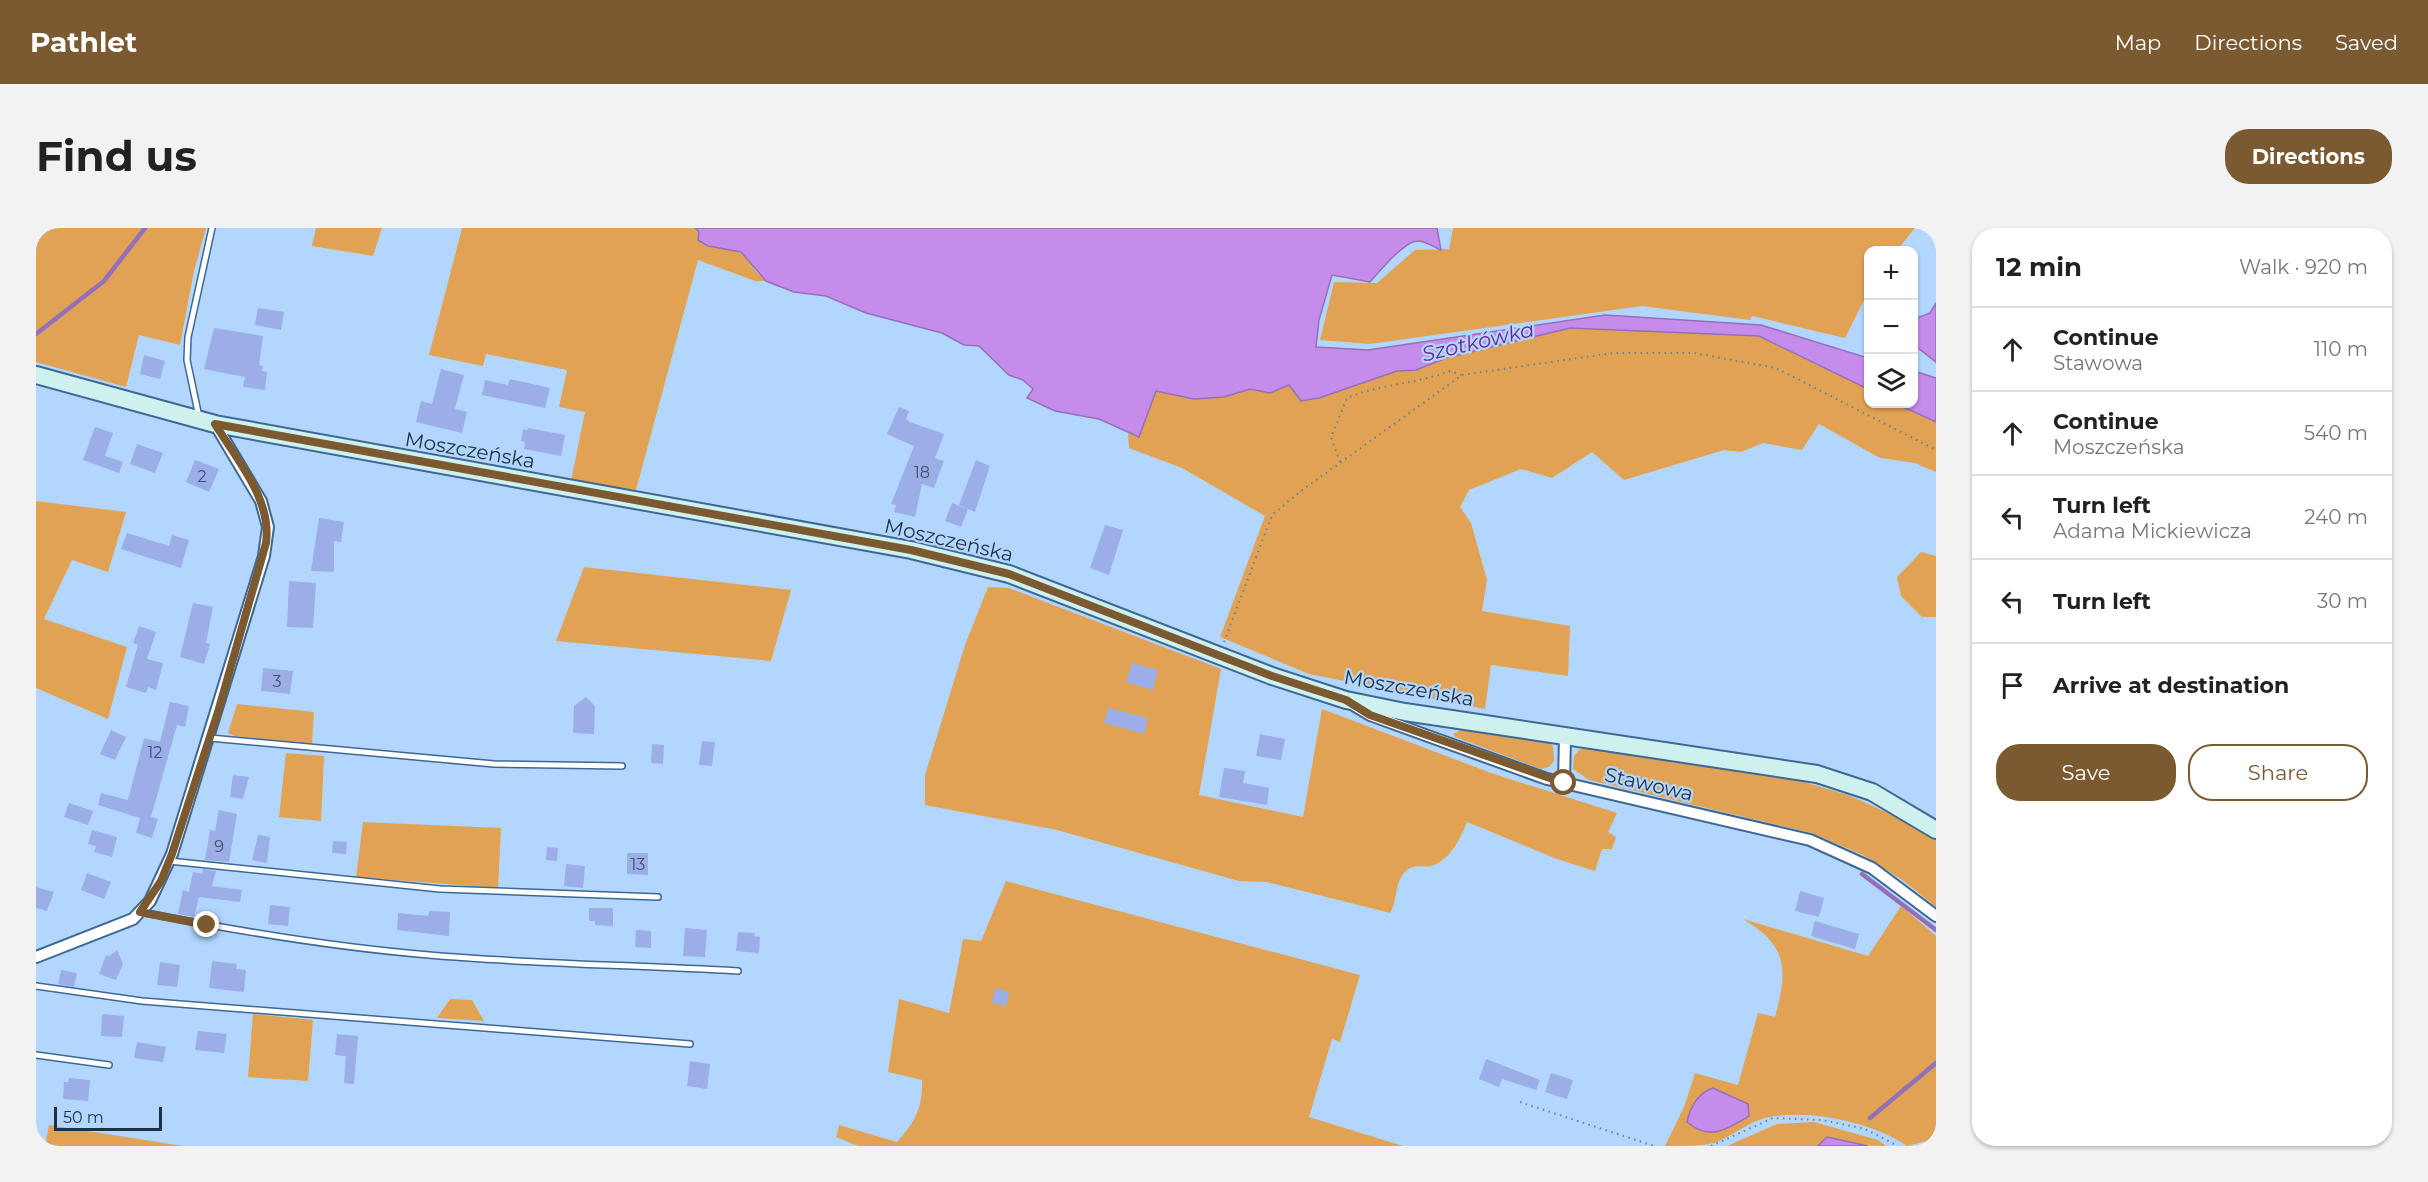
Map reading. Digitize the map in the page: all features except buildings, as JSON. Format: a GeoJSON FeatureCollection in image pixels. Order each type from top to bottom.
{"type":"FeatureCollection","features":[{"type":"Feature","properties":{"kind":"street","name":"Moszczeńska"},"geometry":{"type":"LineString","coordinates":[[36,375],[215,424],[911,550],[1009,574],[1219,656],[1346,700],[1405,712],[1817,774],[1872,792],[1936,830]]}},
{"type":"Feature","properties":{"kind":"street"},"geometry":{"type":"LineString","coordinates":[[36,957],[115,928],[140,912],[155,891],[170,861],[210,738],[264,556],[268,527],[261,501],[215,424]]}},
{"type":"Feature","properties":{"kind":"street","name":"Stawowa"},"geometry":{"type":"LineString","coordinates":[[1346,700],[1370,715],[1564,783],[1810,840],[1872,868],[1936,916]]}},
{"type":"Feature","properties":{"kind":"street"},"geometry":{"type":"LineString","coordinates":[[1564,783],[1565,735]]}},
{"type":"Feature","properties":{"kind":"lane"},"geometry":{"type":"LineString","coordinates":[[199,420],[198,404],[187,360],[188,337],[213,228]]}},
{"type":"Feature","properties":{"kind":"lane"},"geometry":{"type":"LineString","coordinates":[[210,738],[494,764],[621,766]]}},
{"type":"Feature","properties":{"kind":"lane"},"geometry":{"type":"LineString","coordinates":[[170,861],[440,889],[658,897]]}},
{"type":"Feature","properties":{"kind":"lane"},"geometry":{"type":"LineString","coordinates":[[140,912],[242,933],[428,956],[542,963],[738,970]]}},
{"type":"Feature","properties":{"kind":"lane"},"geometry":{"type":"LineString","coordinates":[[36,986],[142,1001],[690,1044]]}},
{"type":"Feature","properties":{"kind":"lane"},"geometry":{"type":"LineString","coordinates":[[36,1055],[109,1065]]}},
{"type":"Feature","properties":{"kind":"path"},"geometry":{"type":"LineString","coordinates":[[1219,656],[1272,515],[1340,462],[1462,375],[1613,353],[1694,353],[1776,368],[1936,450]]}},
{"type":"Feature","properties":{"kind":"path"},"geometry":{"type":"LineString","coordinates":[[1340,462],[1331,436],[1347,398],[1371,388],[1425,380],[1450,370],[1462,375]]}},
{"type":"Feature","properties":{"kind":"path"},"geometry":{"type":"LineString","coordinates":[[1520,1102],[1654,1146]]}},
{"type":"Feature","properties":{"kind":"path"},"geometry":{"type":"LineString","coordinates":[[1711,1146],[1773,1118],[1822,1120],[1865,1129],[1898,1146]]}},
{"type":"Feature","properties":{"kind":"shaded area"},"geometry":{"type":"Polygon","coordinates":[[[36,228],[206,228],[194,271],[180,345],[139,335],[126,387],[36,362],[36,228]]]}},
{"type":"Feature","properties":{"kind":"shaded area"},"geometry":{"type":"Polygon","coordinates":[[[316,228],[382,228],[373,256],[312,246],[316,228]]]}},
{"type":"Feature","properties":{"kind":"shaded area"},"geometry":{"type":"Polygon","coordinates":[[[462,228],[695,228],[707,246],[738,251],[766,281],[755,281],[698,260],[636,490],[571,481],[585,412],[559,407],[567,370],[486,354],[483,366],[429,355],[462,228]]]}},
{"type":"Feature","properties":{"kind":"shaded area"},"geometry":{"type":"Polygon","coordinates":[[[1453,228],[1915,228],[1900,246],[1864,246],[1864,300],[1845,338],[1752,316],[1750,320],[1642,306],[1370,344],[1320,340],[1334,282],[1377,283],[1415,250],[1449,249],[1453,228]]]}},
{"type":"Feature","properties":{"kind":"shaded area"},"geometry":{"type":"Polygon","coordinates":[[[1570,328],[1759,336],[1864,387],[1864,408],[1906,408],[1936,422],[1936,472],[1915,463],[1880,458],[1819,424],[1802,450],[1763,443],[1741,452],[1724,450],[1624,480],[1592,452],[1552,478],[1521,469],[1469,490],[1460,507],[1471,523],[1487,580],[1482,611],[1570,626],[1568,676],[1491,665],[1485,709],[1309,674],[1220,637],[1265,516],[1182,468],[1129,448],[1128,433],[1139,436],[1156,391],[1194,399],[1224,397],[1250,389],[1270,393],[1289,385],[1301,401],[1319,398],[1397,371],[1416,370],[1446,358],[1570,328]]]}},
{"type":"Feature","properties":{"kind":"shaded area"},"geometry":{"type":"Polygon","coordinates":[[[36,501],[126,512],[108,572],[72,560],[44,619],[127,647],[108,719],[36,688],[36,501]]]}},
{"type":"Feature","properties":{"kind":"shaded area"},"geometry":{"type":"Polygon","coordinates":[[[1921,552],[1936,556],[1936,617],[1922,617],[1901,596],[1897,577],[1921,552]]]}},
{"type":"Feature","properties":{"kind":"shaded area"},"geometry":{"type":"Polygon","coordinates":[[[584,567],[791,590],[771,661],[556,641],[584,567]]]}},
{"type":"Feature","properties":{"kind":"shaded area"},"geometry":{"type":"Polygon","coordinates":[[[988,587],[1009,588],[1221,669],[1199,795],[1303,817],[1322,709],[1494,774],[1617,813],[1608,832],[1616,837],[1612,849],[1602,849],[1595,871],[1557,859],[1467,822],[1451,852],[1440,862],[1431,866],[1410,868],[1403,874],[1390,913],[1267,882],[1239,881],[1057,830],[925,805],[925,775],[965,645],[988,587]]]}},
{"type":"Feature","properties":{"kind":"shaded area"},"geometry":{"type":"Polygon","coordinates":[[[237,704],[314,712],[312,744],[235,736],[228,733],[237,704]]]}},
{"type":"Feature","properties":{"kind":"shaded area"},"geometry":{"type":"Polygon","coordinates":[[[1461,730],[1547,740],[1553,746],[1554,761],[1549,767],[1541,769],[1455,737],[1453,734],[1461,730]]]}},
{"type":"Feature","properties":{"kind":"shaded area"},"geometry":{"type":"Polygon","coordinates":[[[1592,748],[1783,776],[1848,795],[1897,817],[1936,840],[1936,907],[1905,882],[1863,855],[1811,833],[1589,780],[1573,769],[1574,756],[1580,749],[1592,748]]]}},
{"type":"Feature","properties":{"kind":"shaded area"},"geometry":{"type":"Polygon","coordinates":[[[286,753],[324,756],[321,821],[279,817],[286,753]]]}},
{"type":"Feature","properties":{"kind":"shaded area"},"geometry":{"type":"Polygon","coordinates":[[[363,822],[501,828],[498,888],[356,877],[363,822]]]}},
{"type":"Feature","properties":{"kind":"shaded area"},"geometry":{"type":"Polygon","coordinates":[[[1006,881],[1360,975],[1340,1042],[1332,1039],[1309,1117],[1403,1146],[858,1146],[836,1137],[839,1125],[897,1142],[909,1128],[917,1114],[922,1080],[888,1072],[899,999],[949,1013],[963,939],[981,941],[1006,881]]]}},
{"type":"Feature","properties":{"kind":"shaded area"},"geometry":{"type":"Polygon","coordinates":[[[1901,906],[1936,936],[1936,1146],[1931,1146],[1931,1140],[1907,1146],[1876,1130],[1839,1119],[1781,1115],[1752,1123],[1715,1143],[1665,1146],[1684,1107],[1695,1073],[1738,1085],[1758,1013],[1775,1017],[1782,985],[1781,960],[1769,939],[1743,919],[1868,956],[1901,906]]]}},
{"type":"Feature","properties":{"kind":"shaded area"},"geometry":{"type":"Polygon","coordinates":[[[450,999],[472,1000],[484,1021],[437,1018],[450,999]]]}},
{"type":"Feature","properties":{"kind":"shaded area"},"geometry":{"type":"Polygon","coordinates":[[[253,1014],[313,1020],[308,1081],[248,1077],[253,1014]]]}},
{"type":"Feature","properties":{"kind":"shaded area"},"geometry":{"type":"Polygon","coordinates":[[[1814,1122],[1878,1140],[1886,1146],[1853,1145],[1827,1137],[1818,1146],[1727,1146],[1777,1124],[1814,1122]]]}},
{"type":"Feature","properties":{"kind":"shaded area"},"geometry":{"type":"Polygon","coordinates":[[[49,1125],[183,1146],[45,1146],[49,1125]]]}},
{"type":"Feature","properties":{"kind":"water","name":"Szotkówka"},"geometry":{"type":"Polygon","coordinates":[[[695,228],[1437,228],[1441,250],[1424,242],[1412,242],[1392,258],[1370,282],[1332,275],[1319,320],[1316,347],[1368,350],[1605,315],[1761,325],[1864,357],[1864,387],[1759,336],[1570,328],[1446,358],[1416,370],[1397,371],[1319,398],[1301,401],[1289,385],[1270,393],[1250,389],[1224,397],[1194,399],[1156,391],[1139,437],[1099,419],[1055,411],[1027,398],[1033,389],[1023,380],[1009,375],[979,346],[964,345],[942,333],[866,313],[826,296],[794,292],[766,281],[741,252],[708,246],[698,240],[699,232],[695,228]]]}},
{"type":"Feature","properties":{"kind":"water"},"geometry":{"type":"Polygon","coordinates":[[[1936,303],[1936,362],[1918,348],[1918,318],[1930,313],[1936,303]]]}},
{"type":"Feature","properties":{"kind":"water"},"geometry":{"type":"Polygon","coordinates":[[[1918,372],[1936,378],[1936,422],[1906,408],[1918,408],[1918,372]]]}},
{"type":"Feature","properties":{"kind":"water"},"geometry":{"type":"Polygon","coordinates":[[[1713,1088],[1748,1104],[1749,1116],[1733,1126],[1710,1132],[1695,1128],[1687,1122],[1696,1101],[1703,1093],[1713,1088]]]}},
{"type":"Feature","properties":{"kind":"water"},"geometry":{"type":"Polygon","coordinates":[[[1827,1137],[1868,1146],[1818,1146],[1827,1137]]]}},
{"type":"Feature","properties":{"kind":"waterway"},"geometry":{"type":"LineString","coordinates":[[36,334],[104,281],[145,228]]}},
{"type":"Feature","properties":{"kind":"waterway"},"geometry":{"type":"LineString","coordinates":[[1862,874],[1936,930]]}},
{"type":"Feature","properties":{"kind":"waterway"},"geometry":{"type":"LineString","coordinates":[[1870,1118],[1936,1063]]}},
{"type":"Feature","properties":{"kind":"route"},"geometry":{"type":"LineString","coordinates":[[207,925],[140,912],[161,881],[172,854],[218,712],[266,543],[267,516],[261,501],[215,424],[911,550],[1009,574],[1272,676],[1346,700],[1370,715],[1564,783]]}}]}
